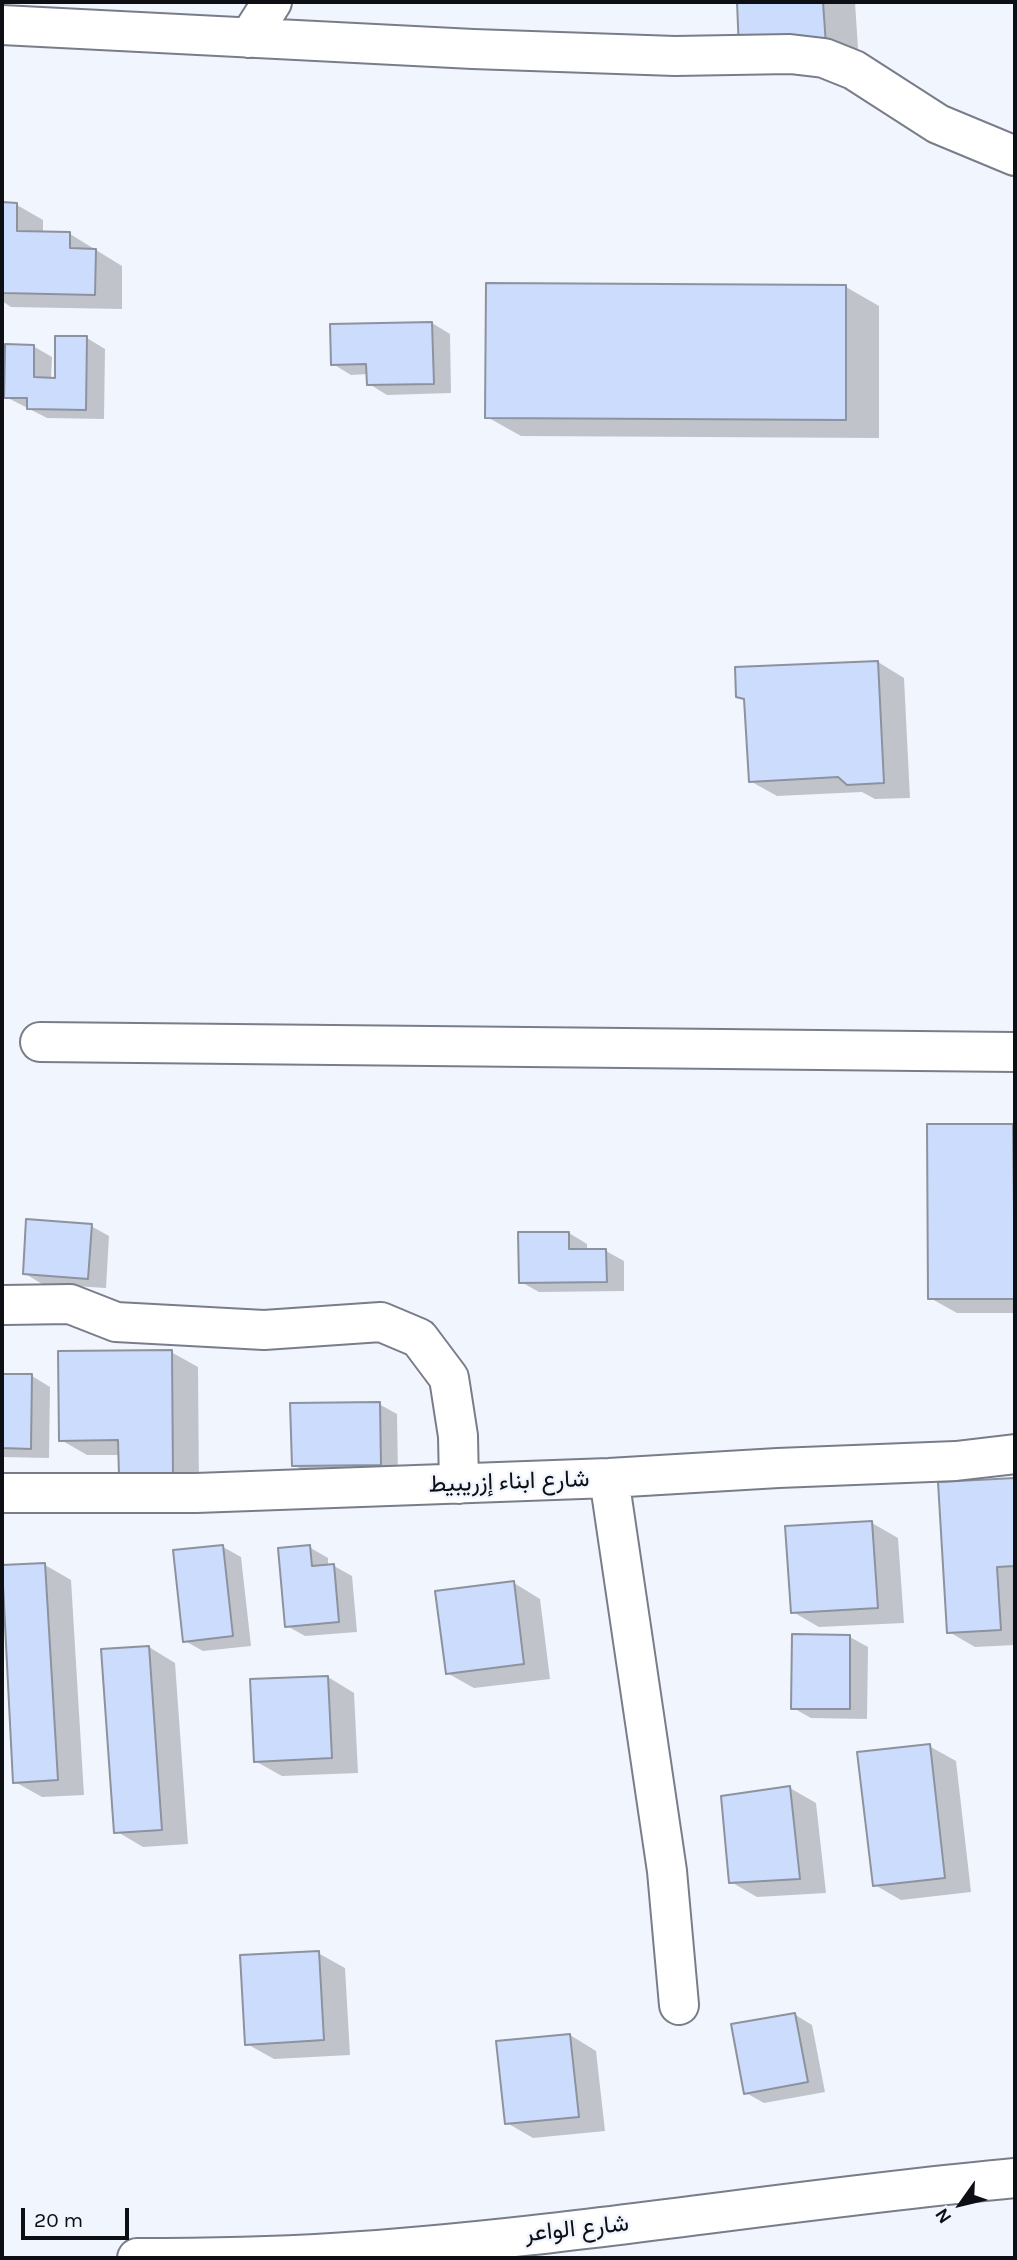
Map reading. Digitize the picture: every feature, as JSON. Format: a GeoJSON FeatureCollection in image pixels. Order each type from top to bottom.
{"type":"FeatureCollection","features":[{"type":"Feature","properties":{"kind":"street"},"geometry":{"type":"LineString","coordinates":[[249,38],[272,2]]}},
{"type":"Feature","properties":{"kind":"street"},"geometry":{"type":"LineString","coordinates":[[2,25],[648,55],[778,54],[824,58],[854,69],[938,124],[1015,156]]}},
{"type":"Feature","properties":{"kind":"street"},"geometry":{"type":"LineString","coordinates":[[40,1042],[1015,1052]]}},
{"type":"Feature","properties":{"kind":"street"},"geometry":{"type":"LineString","coordinates":[[4,1305],[70,1304],[116,1322],[264,1331],[381,1322],[419,1338],[449,1378],[458,1436],[459,1484]]}},
{"type":"Feature","properties":{"kind":"street","name":"شارع ابناء إزريبيط"},"geometry":{"type":"LineString","coordinates":[[2,1493],[196,1493],[459,1484],[956,1461],[1015,1454]]}},
{"type":"Feature","properties":{"kind":"street"},"geometry":{"type":"LineString","coordinates":[[609,1478],[665,1859],[679,2005]]}},
{"type":"Feature","properties":{"kind":"street","name":"شارع الواعر"},"geometry":{"type":"LineString","coordinates":[[137,2258],[222,2258],[333,2253],[468,2242],[906,2188],[1015,2178]]}},
{"type":"Feature","properties":{"kind":"building"},"geometry":{"type":"Polygon","coordinates":[[[737,2],[823,2],[826,45],[739,50],[737,2]]]}},
{"type":"Feature","properties":{"kind":"building"},"geometry":{"type":"Polygon","coordinates":[[[2,202],[17,203],[17,231],[70,232],[70,248],[96,249],[95,295],[2,293],[2,202]]]}},
{"type":"Feature","properties":{"kind":"building"},"geometry":{"type":"Polygon","coordinates":[[[486,283],[846,285],[846,420],[485,418],[486,283]]]}},
{"type":"Feature","properties":{"kind":"building"},"geometry":{"type":"Polygon","coordinates":[[[432,322],[434,384],[367,385],[366,364],[331,365],[330,324],[432,322]]]}},
{"type":"Feature","properties":{"kind":"building"},"geometry":{"type":"Polygon","coordinates":[[[55,336],[87,336],[86,410],[27,409],[27,398],[4,398],[5,344],[34,345],[34,377],[55,378],[55,336]]]}},
{"type":"Feature","properties":{"kind":"building"},"geometry":{"type":"Polygon","coordinates":[[[878,661],[884,783],[847,785],[838,777],[749,782],[744,699],[736,697],[735,667],[878,661]]]}},
{"type":"Feature","properties":{"kind":"building"},"geometry":{"type":"Polygon","coordinates":[[[927,1124],[1013,1124],[1015,1299],[928,1299],[927,1124]]]}},
{"type":"Feature","properties":{"kind":"building"},"geometry":{"type":"Polygon","coordinates":[[[26,1219],[92,1224],[88,1279],[23,1274],[26,1219]]]}},
{"type":"Feature","properties":{"kind":"building"},"geometry":{"type":"Polygon","coordinates":[[[518,1232],[569,1232],[569,1249],[606,1249],[607,1282],[519,1283],[518,1232]]]}},
{"type":"Feature","properties":{"kind":"building"},"geometry":{"type":"Polygon","coordinates":[[[172,1350],[173,1476],[119,1476],[118,1440],[59,1441],[58,1351],[172,1350]]]}},
{"type":"Feature","properties":{"kind":"building"},"geometry":{"type":"Polygon","coordinates":[[[2,1374],[32,1374],[31,1449],[2,1448],[2,1374]]]}},
{"type":"Feature","properties":{"kind":"building"},"geometry":{"type":"Polygon","coordinates":[[[380,1402],[381,1465],[292,1466],[290,1403],[380,1402]]]}},
{"type":"Feature","properties":{"kind":"building"},"geometry":{"type":"Polygon","coordinates":[[[1015,1478],[1015,1566],[997,1567],[1001,1630],[947,1633],[938,1482],[1015,1478]]]}},
{"type":"Feature","properties":{"kind":"building"},"geometry":{"type":"Polygon","coordinates":[[[872,1521],[878,1608],[791,1613],[785,1526],[872,1521]]]}},
{"type":"Feature","properties":{"kind":"building"},"geometry":{"type":"Polygon","coordinates":[[[223,1545],[233,1636],[183,1642],[173,1550],[223,1545]]]}},
{"type":"Feature","properties":{"kind":"building"},"geometry":{"type":"Polygon","coordinates":[[[310,1545],[312,1566],[334,1564],[339,1622],[285,1627],[278,1548],[310,1545]]]}},
{"type":"Feature","properties":{"kind":"building"},"geometry":{"type":"Polygon","coordinates":[[[45,1563],[58,1780],[13,1783],[2,1565],[45,1563]]]}},
{"type":"Feature","properties":{"kind":"building"},"geometry":{"type":"Polygon","coordinates":[[[514,1581],[524,1664],[446,1674],[435,1591],[514,1581]]]}},
{"type":"Feature","properties":{"kind":"building"},"geometry":{"type":"Polygon","coordinates":[[[792,1634],[850,1635],[850,1709],[791,1709],[792,1634]]]}},
{"type":"Feature","properties":{"kind":"building"},"geometry":{"type":"Polygon","coordinates":[[[149,1646],[162,1830],[114,1833],[101,1649],[149,1646]]]}},
{"type":"Feature","properties":{"kind":"building"},"geometry":{"type":"Polygon","coordinates":[[[328,1676],[332,1758],[254,1762],[250,1679],[328,1676]]]}},
{"type":"Feature","properties":{"kind":"building"},"geometry":{"type":"Polygon","coordinates":[[[930,1744],[945,1878],[873,1886],[857,1752],[930,1744]]]}},
{"type":"Feature","properties":{"kind":"building"},"geometry":{"type":"Polygon","coordinates":[[[790,1786],[800,1879],[729,1883],[721,1796],[790,1786]]]}},
{"type":"Feature","properties":{"kind":"building"},"geometry":{"type":"Polygon","coordinates":[[[319,1951],[324,2040],[245,2045],[240,1955],[319,1951]]]}},
{"type":"Feature","properties":{"kind":"building"},"geometry":{"type":"Polygon","coordinates":[[[795,2013],[808,2082],[744,2094],[731,2024],[795,2013]]]}},
{"type":"Feature","properties":{"kind":"building"},"geometry":{"type":"Polygon","coordinates":[[[570,2034],[579,2117],[505,2124],[496,2041],[570,2034]]]}}]}
